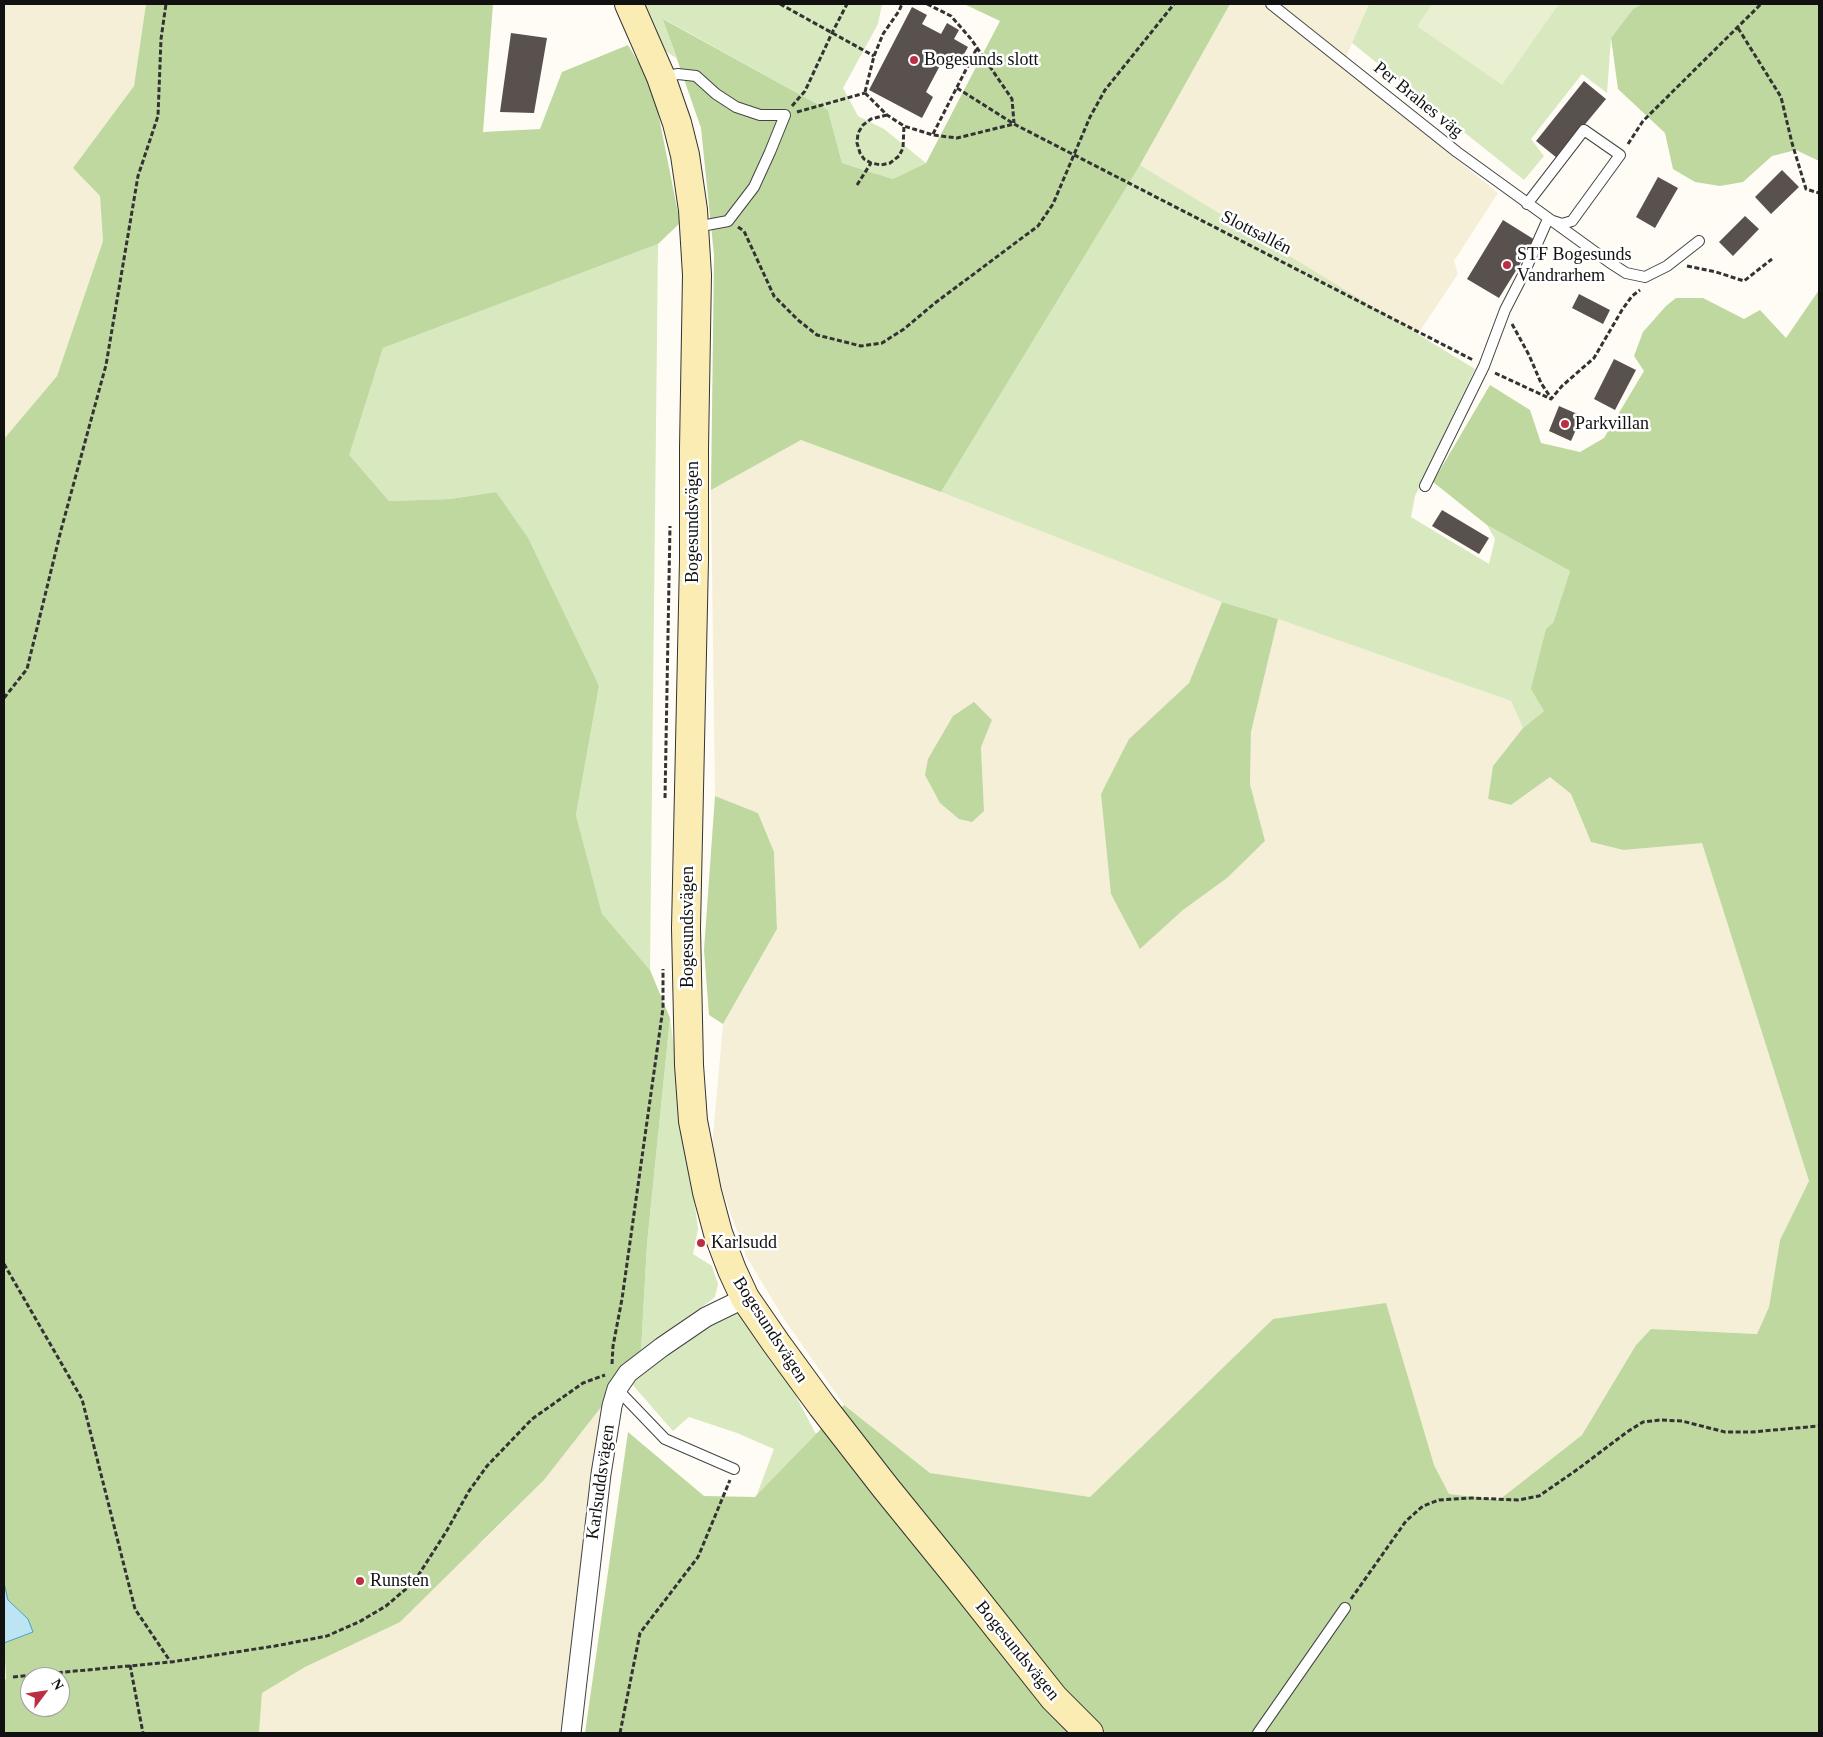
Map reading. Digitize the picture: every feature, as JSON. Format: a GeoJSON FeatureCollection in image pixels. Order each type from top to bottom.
{"type":"FeatureCollection","features":[{"type":"Feature","properties":{"kind":"street","name":"Bogesundsvägen"},"geometry":{"type":"LineString","coordinates":[[629,4],[662,77],[677,123],[691,187],[694,228],[697,275],[694,560],[686,928],[689,1065],[693,1121],[707,1192],[718,1233],[745,1298],[822,1406],[885,1487],[1054,1698],[1089,1733]]}},
{"type":"Feature","properties":{"kind":"street","name":"Karlsuddsvägen"},"geometry":{"type":"LineString","coordinates":[[571,1733],[601,1474],[614,1382],[706,1317],[745,1298]]}},
{"type":"Feature","properties":{"kind":"lane","name":"Per Brahes väg"},"geometry":{"type":"LineString","coordinates":[[1271,4],[1457,152],[1527,204],[1626,273],[1645,277],[1667,266],[1699,241]]}},
{"type":"Feature","properties":{"kind":"lane"},"geometry":{"type":"LineString","coordinates":[[662,77],[678,74],[696,76],[716,94],[736,107],[760,115],[784,116],[754,187],[728,221],[694,228]]}},
{"type":"Feature","properties":{"kind":"lane"},"geometry":{"type":"LineString","coordinates":[[1425,486],[1484,366],[1505,310],[1548,219],[1562,224],[1572,221],[1620,155],[1584,130],[1527,204]]}},
{"type":"Feature","properties":{"kind":"lane"},"geometry":{"type":"LineString","coordinates":[[614,1382],[665,1439],[734,1470]]}},
{"type":"Feature","properties":{"kind":"lane"},"geometry":{"type":"LineString","coordinates":[[1258,1733],[1345,1608]]}},
{"type":"Feature","properties":{"kind":"path"},"geometry":{"type":"LineString","coordinates":[[4,698],[27,669],[60,530],[106,365],[138,176],[158,116],[161,39],[166,4]]}},
{"type":"Feature","properties":{"kind":"path"},"geometry":{"type":"LineString","coordinates":[[780,4],[874,56]]}},
{"type":"Feature","properties":{"kind":"path"},"geometry":{"type":"LineString","coordinates":[[784,116],[805,91],[847,4]]}},
{"type":"Feature","properties":{"kind":"path"},"geometry":{"type":"LineString","coordinates":[[865,93],[874,56],[883,34],[902,4]]}},
{"type":"Feature","properties":{"kind":"path"},"geometry":{"type":"LineString","coordinates":[[865,93],[887,115],[904,126],[933,135],[957,138],[1014,124],[1012,100],[977,48],[951,16],[927,4]]}},
{"type":"Feature","properties":{"kind":"path"},"geometry":{"type":"LineString","coordinates":[[728,221],[744,231],[774,296],[798,320],[817,335],[861,346],[882,343],[904,329],[934,304],[1038,226],[1053,204],[1090,118],[1105,90],[1174,4]]}},
{"type":"Feature","properties":{"kind":"path"},"geometry":{"type":"LineString","coordinates":[[1620,155],[1644,120],[1762,4]]}},
{"type":"Feature","properties":{"kind":"path"},"geometry":{"type":"LineString","coordinates":[[1738,28],[1781,97],[1806,189],[1819,193]]}},
{"type":"Feature","properties":{"kind":"path"},"geometry":{"type":"LineString","coordinates":[[933,135],[977,48]]}},
{"type":"Feature","properties":{"kind":"path","name":"Slottsallén"},"geometry":{"type":"LineString","coordinates":[[957,88],[1014,124],[1519,385],[1552,399]]}},
{"type":"Feature","properties":{"kind":"path"},"geometry":{"type":"LineString","coordinates":[[784,116],[865,93]]}},
{"type":"Feature","properties":{"kind":"path"},"geometry":{"type":"LineString","coordinates":[[887,115],[871,119],[863,125],[858,133],[857,143],[864,159],[881,165],[890,163],[899,156],[903,148],[904,126]]}},
{"type":"Feature","properties":{"kind":"path"},"geometry":{"type":"LineString","coordinates":[[857,186],[871,163]]}},
{"type":"Feature","properties":{"kind":"path"},"geometry":{"type":"LineString","coordinates":[[1505,310],[1529,356],[1540,383],[1552,399],[1562,386],[1594,358],[1608,331],[1632,296],[1667,266],[1680,265],[1716,272],[1744,282],[1772,259]]}},
{"type":"Feature","properties":{"kind":"path"},"geometry":{"type":"LineString","coordinates":[[665,807],[670,518]]}},
{"type":"Feature","properties":{"kind":"path"},"geometry":{"type":"LineString","coordinates":[[612,1365],[613,1346],[622,1299],[662,1008],[663,960]]}},
{"type":"Feature","properties":{"kind":"path"},"geometry":{"type":"LineString","coordinates":[[4,1264],[82,1399],[135,1609],[171,1662]]}},
{"type":"Feature","properties":{"kind":"path"},"geometry":{"type":"LineString","coordinates":[[13,1677],[171,1662],[275,1646],[328,1636],[359,1622],[386,1606],[414,1582],[446,1532],[469,1491],[487,1466],[532,1419],[583,1383],[604,1375],[614,1382]]}},
{"type":"Feature","properties":{"kind":"path"},"geometry":{"type":"LineString","coordinates":[[1345,1608],[1406,1521],[1423,1506],[1439,1500],[1472,1498],[1518,1500],[1539,1496],[1643,1422],[1660,1420],[1682,1421],[1725,1432],[1752,1432],[1819,1426]]}},
{"type":"Feature","properties":{"kind":"path"},"geometry":{"type":"LineString","coordinates":[[620,1733],[640,1633],[698,1558],[734,1470]]}},
{"type":"Feature","properties":{"kind":"path"},"geometry":{"type":"LineString","coordinates":[[130,1665],[143,1733]]}},
{"type":"Feature","properties":{"kind":"shaded area"},"geometry":{"type":"Polygon","coordinates":[[[4,4],[146,4],[134,86],[73,168],[100,196],[103,241],[57,376],[4,439],[4,4]]]}},
{"type":"Feature","properties":{"kind":"shaded area"},"geometry":{"type":"Polygon","coordinates":[[[1230,4],[1369,4],[1342,67],[1498,193],[1454,261],[1458,274],[1417,335],[1140,165],[1230,4]]]}},
{"type":"Feature","properties":{"kind":"shaded area"},"geometry":{"type":"Polygon","coordinates":[[[801,440],[941,492],[1222,602],[1189,683],[1129,739],[1140,949],[1183,910],[1227,878],[1265,841],[1250,784],[1251,732],[1278,619],[1511,701],[1523,728],[1493,766],[1488,799],[1511,805],[1550,777],[1571,794],[1591,842],[1623,850],[1702,842],[1809,1181],[1780,1240],[1769,1307],[1757,1334],[1651,1329],[1636,1345],[1582,1435],[1499,1500],[1449,1494],[1434,1465],[1273,1319],[1090,1497],[930,1473],[844,1405],[784,1319],[746,1256],[711,1159],[723,1024],[777,929],[774,852],[758,813],[715,796],[711,490],[801,440]],[[992,720],[928,759],[984,811],[981,746],[992,720]]]}},
{"type":"Feature","properties":{"kind":"shaded area"},"geometry":{"type":"Polygon","coordinates":[[[602,1406],[560,1733],[259,1733],[262,1693],[305,1667],[481,1543],[544,1480],[602,1406]]]}},
{"type":"Feature","properties":{"kind":"green space"},"geometry":{"type":"Polygon","coordinates":[[[146,4],[493,4],[483,132],[540,129],[562,72],[628,45],[653,87],[680,223],[658,244],[383,348],[349,455],[389,501],[450,499],[496,492],[528,538],[599,686],[576,815],[602,914],[650,970],[670,1018],[647,1244],[641,1351],[602,1406],[544,1480],[400,1622],[305,1667],[262,1693],[259,1733],[4,1733],[4,1680],[6,1679],[4,1643],[32,1632],[28,1619],[8,1600],[4,1583],[4,439],[57,376],[103,241],[100,196],[73,168],[134,86],[146,4]]]}},
{"type":"Feature","properties":{"kind":"green space"},"geometry":{"type":"Polygon","coordinates":[[[641,4],[882,4],[878,24],[843,88],[858,116],[884,129],[926,163],[893,179],[842,163],[828,110],[664,19],[676,58],[664,50],[641,4]]]}},
{"type":"Feature","properties":{"kind":"green space"},"geometry":{"type":"Polygon","coordinates":[[[964,4],[1230,4],[1140,165],[941,492],[801,440],[711,490],[714,255],[701,128],[663,19],[828,110],[842,163],[893,179],[926,163],[1000,21],[964,4]]]}},
{"type":"Feature","properties":{"kind":"green space"},"geometry":{"type":"Polygon","coordinates":[[[1369,4],[1642,4],[1633,9],[1611,38],[1607,93],[1582,74],[1531,139],[1544,156],[1524,180],[1352,43],[1369,4]]]}},
{"type":"Feature","properties":{"kind":"green space"},"geometry":{"type":"Polygon","coordinates":[[[1432,4],[1559,4],[1502,85],[1417,26],[1432,4]]]}},
{"type":"Feature","properties":{"kind":"green space"},"geometry":{"type":"Polygon","coordinates":[[[1642,4],[1819,4],[1819,161],[1796,150],[1772,156],[1743,182],[1720,186],[1695,182],[1673,169],[1665,133],[1618,89],[1611,38],[1633,9],[1642,4]]]}},
{"type":"Feature","properties":{"kind":"green space"},"geometry":{"type":"Polygon","coordinates":[[[1140,165],[1475,369],[1415,496],[1411,517],[1489,564],[1495,539],[1487,525],[1570,571],[1553,623],[1544,711],[1523,728],[1511,701],[1278,619],[1222,602],[941,492],[1140,165]]]}},
{"type":"Feature","properties":{"kind":"green space"},"geometry":{"type":"Polygon","coordinates":[[[658,244],[650,970],[602,915],[576,815],[599,686],[496,492],[450,499],[389,501],[348,455],[383,348],[658,244]]]}},
{"type":"Feature","properties":{"kind":"green space"},"geometry":{"type":"Polygon","coordinates":[[[1819,290],[1819,1733],[585,1733],[628,1432],[704,1496],[755,1497],[844,1405],[930,1473],[1090,1497],[1273,1319],[1386,1303],[1434,1465],[1449,1494],[1499,1500],[1582,1435],[1636,1345],[1651,1329],[1757,1334],[1769,1307],[1780,1240],[1809,1181],[1702,843],[1623,850],[1591,842],[1571,794],[1550,777],[1511,805],[1488,799],[1493,766],[1523,728],[1544,711],[1531,689],[1546,629],[1553,623],[1570,571],[1487,525],[1433,482],[1490,385],[1530,410],[1541,443],[1580,452],[1604,438],[1644,371],[1634,356],[1643,332],[1666,306],[1676,298],[1703,298],[1744,319],[1760,310],[1786,338],[1819,290]]]}},
{"type":"Feature","properties":{"kind":"green space"},"geometry":{"type":"Polygon","coordinates":[[[1222,602],[1278,619],[1251,732],[1250,784],[1265,841],[1227,878],[1183,910],[1140,949],[1111,894],[1101,794],[1129,739],[1189,683],[1222,602]]]}},
{"type":"Feature","properties":{"kind":"green space"},"geometry":{"type":"Polygon","coordinates":[[[974,702],[992,720],[981,747],[984,811],[972,822],[959,819],[940,803],[925,775],[928,759],[953,716],[974,702]]]}},
{"type":"Feature","properties":{"kind":"green space"},"geometry":{"type":"Polygon","coordinates":[[[715,796],[758,813],[774,852],[777,929],[723,1024],[709,1015],[704,950],[715,796]]]}},
{"type":"Feature","properties":{"kind":"green space"},"geometry":{"type":"Polygon","coordinates":[[[670,1018],[698,1229],[693,1254],[712,1266],[718,1284],[715,1297],[641,1351],[647,1244],[670,1018]]]}},
{"type":"Feature","properties":{"kind":"green space"},"geometry":{"type":"Polygon","coordinates":[[[745,1313],[783,1372],[816,1434],[756,1497],[774,1449],[737,1433],[689,1417],[673,1431],[630,1382],[664,1351],[725,1314],[745,1313]]]}},
{"type":"Feature","properties":{"kind":"water"},"geometry":{"type":"Polygon","coordinates":[[[4,1583],[8,1600],[28,1619],[33,1632],[4,1643],[4,1583]]]}},
{"type":"Feature","properties":{"kind":"building","name":"Bogesunds slott"},"geometry":{"type":"Polygon","coordinates":[[[912,7],[927,15],[922,24],[941,34],[947,23],[959,30],[954,39],[968,47],[959,63],[945,56],[926,92],[933,97],[922,118],[869,90],[912,7]]]}},
{"type":"Feature","properties":{"kind":"building"},"geometry":{"type":"Polygon","coordinates":[[[511,33],[547,38],[534,113],[500,112],[511,33]]]}},
{"type":"Feature","properties":{"kind":"building"},"geometry":{"type":"Polygon","coordinates":[[[1584,81],[1606,99],[1557,158],[1536,141],[1584,81]]]}},
{"type":"Feature","properties":{"kind":"building"},"geometry":{"type":"Polygon","coordinates":[[[1782,170],[1799,187],[1771,214],[1755,197],[1782,170]]]}},
{"type":"Feature","properties":{"kind":"building"},"geometry":{"type":"Polygon","coordinates":[[[1658,177],[1678,188],[1655,228],[1636,217],[1658,177]]]}},
{"type":"Feature","properties":{"kind":"building"},"geometry":{"type":"Polygon","coordinates":[[[1745,216],[1759,229],[1733,256],[1719,242],[1745,216]]]}},
{"type":"Feature","properties":{"kind":"building"},"geometry":{"type":"Polygon","coordinates":[[[1503,220],[1535,240],[1499,298],[1467,279],[1503,220]]]}},
{"type":"Feature","properties":{"kind":"building"},"geometry":{"type":"Polygon","coordinates":[[[1579,294],[1610,310],[1603,324],[1572,308],[1579,294]]]}},
{"type":"Feature","properties":{"kind":"building"},"geometry":{"type":"Polygon","coordinates":[[[1614,359],[1636,370],[1615,410],[1594,399],[1614,359]]]}},
{"type":"Feature","properties":{"kind":"building","name":"Parkvillan"},"geometry":{"type":"Polygon","coordinates":[[[1559,406],[1582,416],[1571,441],[1549,431],[1559,406]]]}},
{"type":"Feature","properties":{"kind":"building"},"geometry":{"type":"Polygon","coordinates":[[[1442,510],[1489,538],[1479,554],[1432,526],[1442,510]]]}},
{"type":"Feature","properties":{"kind":"place","name":"Bogesunds slott"},"geometry":{"type":"Point","coordinates":[914,60]}},
{"type":"Feature","properties":{"kind":"place","name":"STF Bogesunds Vandrarhem"},"geometry":{"type":"Point","coordinates":[1507,265]}},
{"type":"Feature","properties":{"kind":"place","name":"Parkvillan"},"geometry":{"type":"Point","coordinates":[1565,424]}},
{"type":"Feature","properties":{"kind":"place","name":"Karlsudd"},"geometry":{"type":"Point","coordinates":[701,1243]}},
{"type":"Feature","properties":{"kind":"place","name":"Runsten"},"geometry":{"type":"Point","coordinates":[360,1581]}}]}
